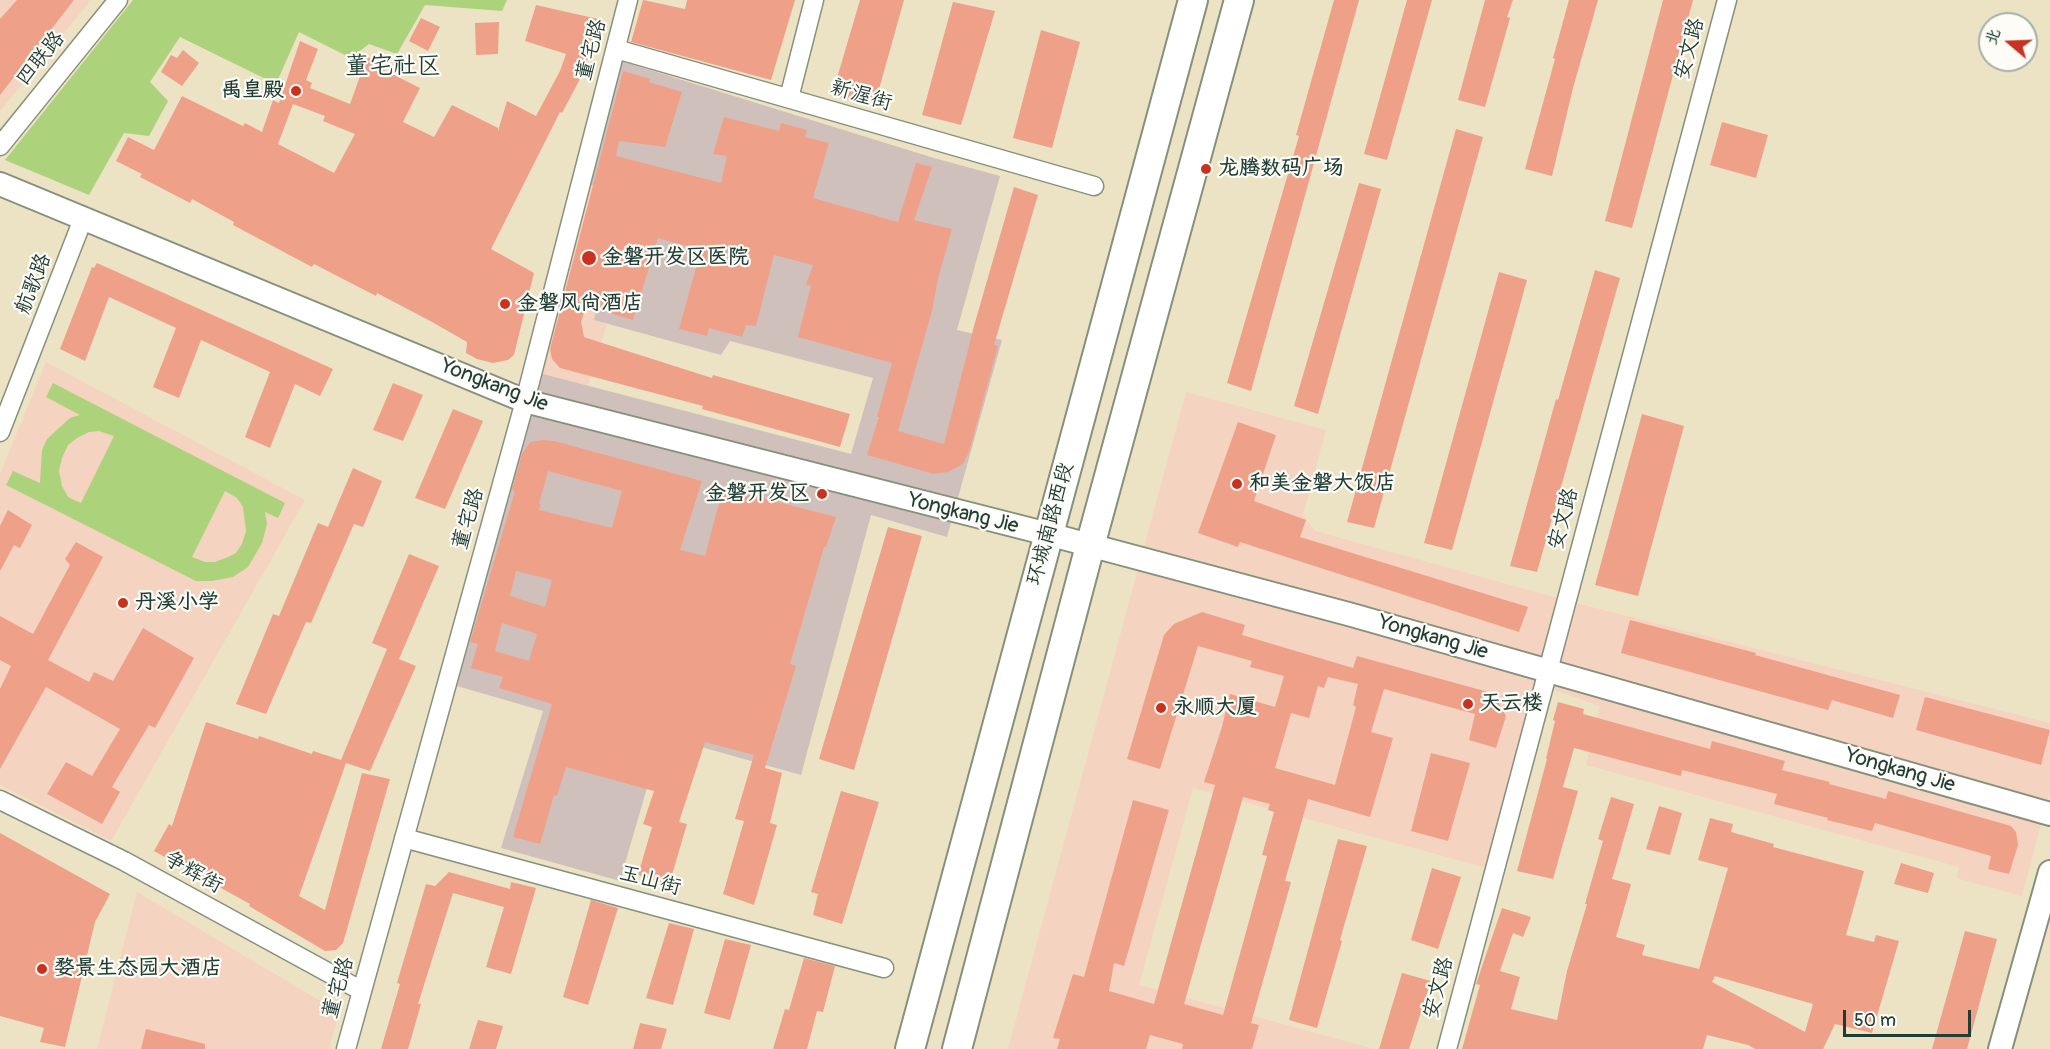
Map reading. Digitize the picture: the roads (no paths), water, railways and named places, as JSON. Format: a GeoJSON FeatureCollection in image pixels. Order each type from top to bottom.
{"type":"FeatureCollection","features":[{"type":"Feature","properties":{"kind":"main road","name":"环城南路西段"},"geometry":{"type":"LineString","coordinates":[[910,1049],[1193,0]]}},
{"type":"Feature","properties":{"kind":"main road","name":"环城南路西段"},"geometry":{"type":"LineString","coordinates":[[957,1049],[1090,546],[1239,0]]}},
{"type":"Feature","properties":{"kind":"street","name":"四联路"},"geometry":{"type":"LineString","coordinates":[[0,146],[118,0]]}},
{"type":"Feature","properties":{"kind":"street","name":"董宅路"},"geometry":{"type":"LineString","coordinates":[[346,1049],[525,401],[628,0]]}},
{"type":"Feature","properties":{"kind":"street"},"geometry":{"type":"LineString","coordinates":[[789,98],[814,0]]}},
{"type":"Feature","properties":{"kind":"street","name":"安文路"},"geometry":{"type":"LineString","coordinates":[[1447,1049],[1727,0]]}},
{"type":"Feature","properties":{"kind":"street","name":"新渥街"},"geometry":{"type":"LineString","coordinates":[[616,49],[1094,186]]}},
{"type":"Feature","properties":{"kind":"street","name":"Yongkang Jie"},"geometry":{"type":"LineString","coordinates":[[0,184],[525,401],[1048,534],[1341,612],[2050,814]]}},
{"type":"Feature","properties":{"kind":"street","name":"航歌路"},"geometry":{"type":"LineString","coordinates":[[0,432],[83,219]]}},
{"type":"Feature","properties":{"kind":"street","name":"争辉街"},"geometry":{"type":"LineString","coordinates":[[0,800],[124,861],[362,991]]}},
{"type":"Feature","properties":{"kind":"street","name":"玉山街"},"geometry":{"type":"LineString","coordinates":[[404,838],[884,968]]}},
{"type":"Feature","properties":{"kind":"street"},"geometry":{"type":"LineString","coordinates":[[2000,1049],[2050,872]]}},
{"type":"Feature","properties":{"kind":"place","name":"禹皇殿"},"geometry":{"type":"Point","coordinates":[296,91]}},
{"type":"Feature","properties":{"kind":"place","name":"龙腾数码广场"},"geometry":{"type":"Point","coordinates":[1206,169]}},
{"type":"Feature","properties":{"kind":"place","name":"金磐开发区医院"},"geometry":{"type":"Point","coordinates":[589,258]}},
{"type":"Feature","properties":{"kind":"place","name":"金磐风尚酒店"},"geometry":{"type":"Point","coordinates":[505,304]}},
{"type":"Feature","properties":{"kind":"place","name":"和美金磐大饭店"},"geometry":{"type":"Point","coordinates":[1237,484]}},
{"type":"Feature","properties":{"kind":"place","name":"金磐开发区"},"geometry":{"type":"Point","coordinates":[822,494]}},
{"type":"Feature","properties":{"kind":"place","name":"丹溪小学"},"geometry":{"type":"Point","coordinates":[123,603]}},
{"type":"Feature","properties":{"kind":"place","name":"天云楼"},"geometry":{"type":"Point","coordinates":[1468,704]}},
{"type":"Feature","properties":{"kind":"place","name":"永顺大厦"},"geometry":{"type":"Point","coordinates":[1161,708]}},
{"type":"Feature","properties":{"kind":"place","name":"婺景生态园大酒店"},"geometry":{"type":"Point","coordinates":[42,969]}},
{"type":"Feature","properties":{"kind":"district","name":"董宅社区"},"geometry":{"type":"Point","coordinates":[393,67]}}]}
